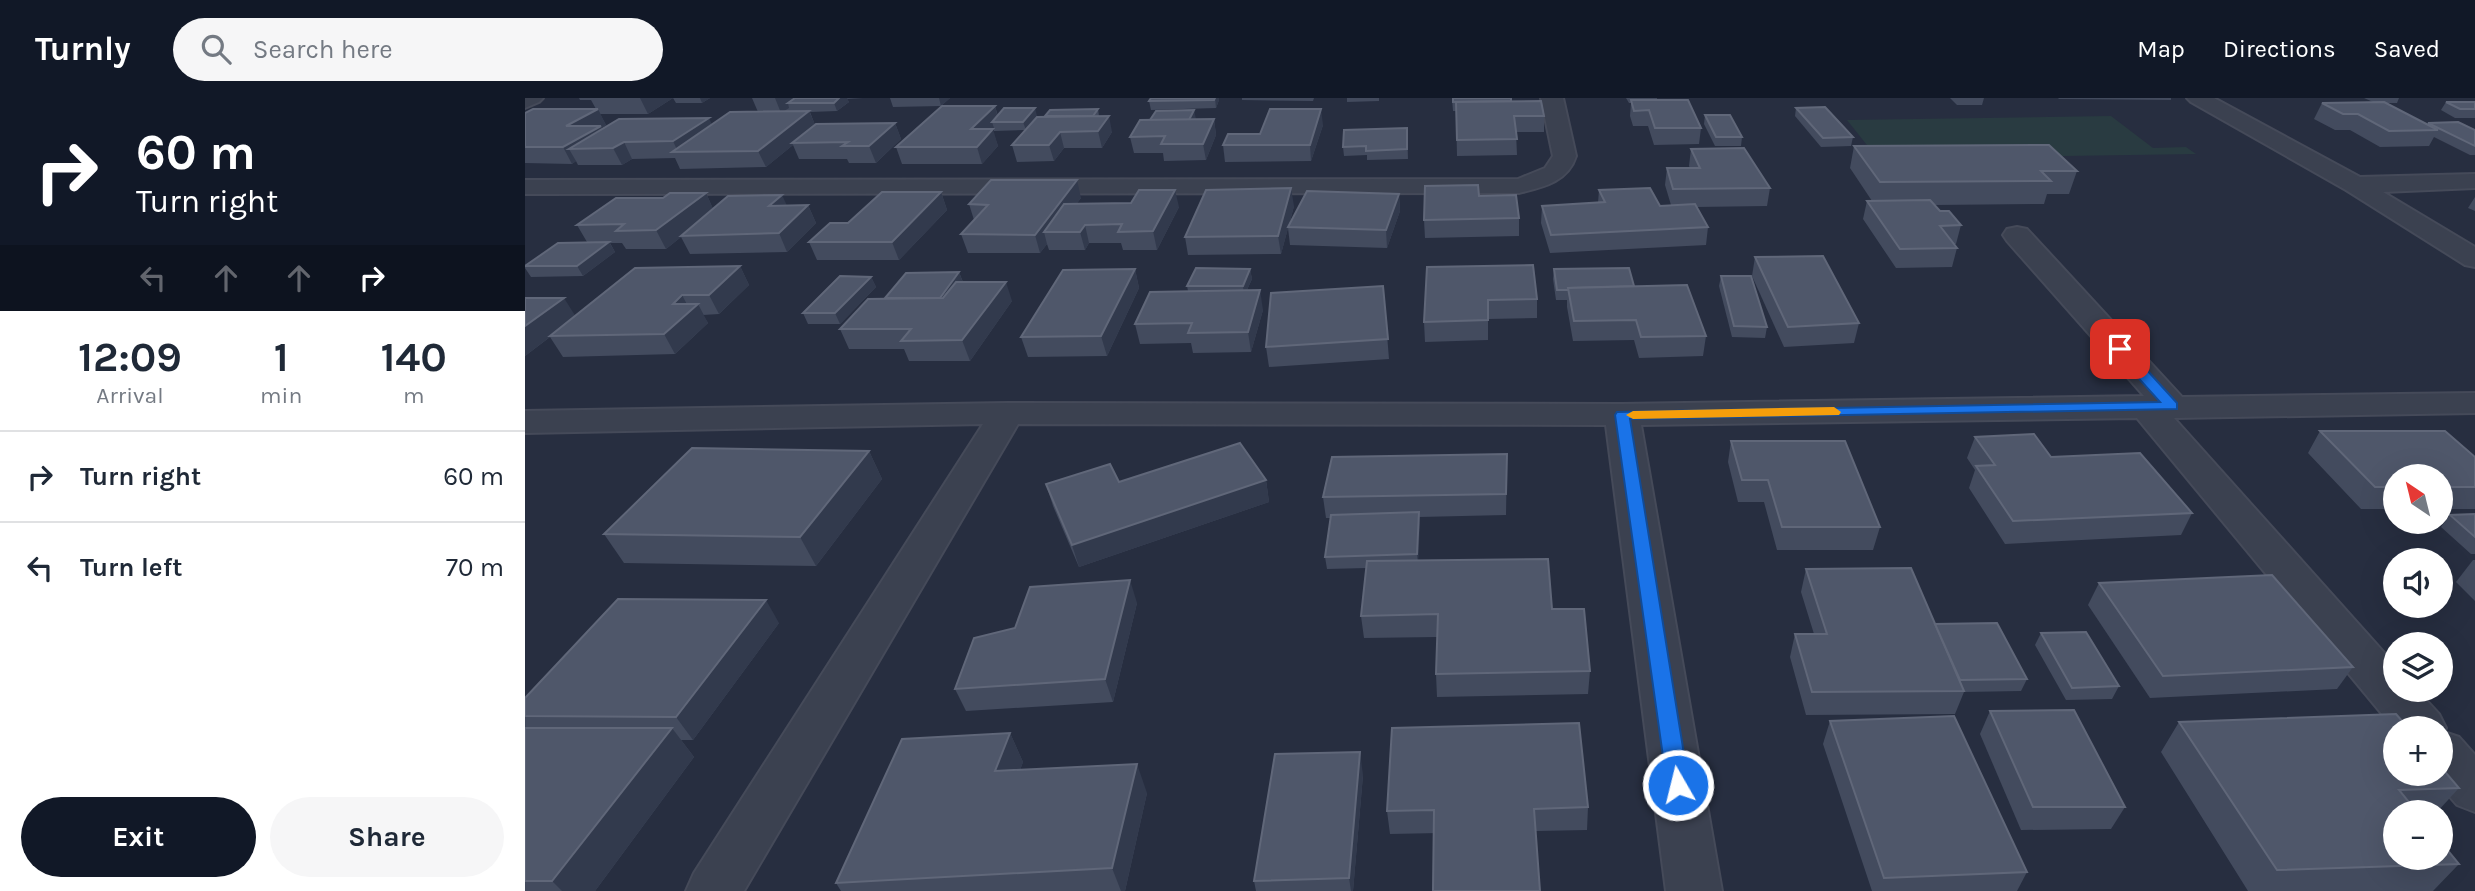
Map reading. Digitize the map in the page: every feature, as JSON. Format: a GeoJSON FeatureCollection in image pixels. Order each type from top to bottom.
{"type":"FeatureCollection","features":[{"type":"Feature","properties":{"kind":"street"},"geometry":{"type":"LineString","coordinates":[[525,102],[532,98]]}},
{"type":"Feature","properties":{"kind":"street"},"geometry":{"type":"LineString","coordinates":[[525,187],[1519,186],[1546,179],[1562,167],[1566,157],[1552,98]]}},
{"type":"Feature","properties":{"kind":"street"},"geometry":{"type":"LineString","coordinates":[[2198,98],[2355,185],[2475,259]]}},
{"type":"Feature","properties":{"kind":"street"},"geometry":{"type":"LineString","coordinates":[[2355,185],[2475,181]]}},
{"type":"Feature","properties":{"kind":"street"},"geometry":{"type":"LineString","coordinates":[[2017,235],[2412,716]]}},
{"type":"Feature","properties":{"kind":"street"},"geometry":{"type":"LineString","coordinates":[[525,422],[1007,413],[1622,415],[2475,402]]}},
{"type":"Feature","properties":{"kind":"street"},"geometry":{"type":"LineString","coordinates":[[714,891],[1007,413]]}},
{"type":"Feature","properties":{"kind":"street"},"geometry":{"type":"LineString","coordinates":[[1622,415],[1694,891]]}},
{"type":"Feature","properties":{"kind":"street"},"geometry":{"type":"LineString","coordinates":[[2453,765],[2475,790]]}},
{"type":"Feature","properties":{"kind":"shaded area"},"geometry":{"type":"Polygon","coordinates":[[[2111,116],[2153,148],[2186,147],[2196,154],[1878,159],[1847,120],[2111,116]]]}},
{"type":"Feature","properties":{"kind":"building"},"geometry":{"type":"Polygon","coordinates":[[[795,98],[839,98],[834,103],[788,103],[795,98]]]}},
{"type":"Feature","properties":{"kind":"building"},"geometry":{"type":"Polygon","coordinates":[[[1151,98],[1215,98],[1149,101],[1151,98]]]}},
{"type":"Feature","properties":{"kind":"building"},"geometry":{"type":"Polygon","coordinates":[[[1453,98],[1511,98],[1511,101],[1453,102],[1453,98]]]}},
{"type":"Feature","properties":{"kind":"building"},"geometry":{"type":"Polygon","coordinates":[[[1631,100],[1688,100],[1701,128],[1655,128],[1649,110],[1634,111],[1631,100]]]}},
{"type":"Feature","properties":{"kind":"building"},"geometry":{"type":"Polygon","coordinates":[[[1541,101],[1544,116],[1514,116],[1517,139],[1457,140],[1456,102],[1541,101]]]}},
{"type":"Feature","properties":{"kind":"building"},"geometry":{"type":"Polygon","coordinates":[[[2384,102],[2438,130],[2389,131],[2358,114],[2343,114],[2322,103],[2384,102]]]}},
{"type":"Feature","properties":{"kind":"building"},"geometry":{"type":"Polygon","coordinates":[[[2446,102],[2475,102],[2475,109],[2460,109],[2446,102]]]}},
{"type":"Feature","properties":{"kind":"building"},"geometry":{"type":"Polygon","coordinates":[[[942,106],[995,106],[971,129],[993,129],[977,147],[896,147],[942,106]]]}},
{"type":"Feature","properties":{"kind":"building"},"geometry":{"type":"Polygon","coordinates":[[[1825,107],[1853,137],[1823,138],[1796,108],[1825,107]]]}},
{"type":"Feature","properties":{"kind":"building"},"geometry":{"type":"Polygon","coordinates":[[[1004,108],[1035,108],[1023,122],[992,122],[1004,108]]]}},
{"type":"Feature","properties":{"kind":"building"},"geometry":{"type":"Polygon","coordinates":[[[533,109],[598,109],[566,126],[601,126],[563,147],[525,147],[525,113],[533,109]]]}},
{"type":"Feature","properties":{"kind":"building"},"geometry":{"type":"Polygon","coordinates":[[[1098,109],[1093,116],[1045,116],[1050,110],[1098,109]]]}},
{"type":"Feature","properties":{"kind":"building"},"geometry":{"type":"Polygon","coordinates":[[[1270,109],[1321,109],[1310,145],[1223,145],[1228,134],[1260,134],[1270,109]]]}},
{"type":"Feature","properties":{"kind":"building"},"geometry":{"type":"Polygon","coordinates":[[[1194,110],[1189,120],[1150,120],[1156,111],[1194,110]]]}},
{"type":"Feature","properties":{"kind":"building"},"geometry":{"type":"Polygon","coordinates":[[[809,111],[758,151],[672,152],[730,112],[809,111]]]}},
{"type":"Feature","properties":{"kind":"building"},"geometry":{"type":"Polygon","coordinates":[[[1705,115],[1730,115],[1742,137],[1716,137],[1705,115]]]}},
{"type":"Feature","properties":{"kind":"building"},"geometry":{"type":"Polygon","coordinates":[[[1109,116],[1098,131],[1060,132],[1049,145],[1012,145],[1037,117],[1109,116]]]}},
{"type":"Feature","properties":{"kind":"building"},"geometry":{"type":"Polygon","coordinates":[[[709,118],[673,141],[624,142],[613,148],[569,149],[619,119],[709,118]]]}},
{"type":"Feature","properties":{"kind":"building"},"geometry":{"type":"Polygon","coordinates":[[[1214,119],[1203,144],[1161,144],[1165,136],[1130,137],[1140,120],[1214,119]]]}},
{"type":"Feature","properties":{"kind":"building"},"geometry":{"type":"Polygon","coordinates":[[[2458,122],[2475,130],[2475,146],[2428,123],[2458,122]]]}},
{"type":"Feature","properties":{"kind":"building"},"geometry":{"type":"Polygon","coordinates":[[[895,123],[869,146],[842,146],[848,142],[792,143],[816,124],[895,123]]]}},
{"type":"Feature","properties":{"kind":"building"},"geometry":{"type":"Polygon","coordinates":[[[1407,128],[1407,149],[1366,151],[1366,146],[1343,147],[1344,130],[1407,128]]]}},
{"type":"Feature","properties":{"kind":"building"},"geometry":{"type":"Polygon","coordinates":[[[2049,145],[2077,171],[2041,171],[2051,181],[1880,182],[1854,146],[2049,145]]]}},
{"type":"Feature","properties":{"kind":"building"},"geometry":{"type":"Polygon","coordinates":[[[1744,148],[1770,188],[1673,189],[1667,168],[1700,168],[1691,149],[1744,148]]]}},
{"type":"Feature","properties":{"kind":"building"},"geometry":{"type":"Polygon","coordinates":[[[991,180],[1077,180],[1035,235],[961,234],[988,205],[969,204],[991,180]]]}},
{"type":"Feature","properties":{"kind":"building"},"geometry":{"type":"Polygon","coordinates":[[[1478,185],[1479,196],[1516,195],[1519,218],[1424,220],[1425,186],[1478,185]]]}},
{"type":"Feature","properties":{"kind":"building"},"geometry":{"type":"Polygon","coordinates":[[[1291,188],[1278,236],[1185,237],[1206,190],[1291,188]]]}},
{"type":"Feature","properties":{"kind":"building"},"geometry":{"type":"Polygon","coordinates":[[[1650,188],[1660,206],[1695,204],[1708,227],[1551,235],[1542,206],[1605,202],[1599,190],[1650,188]]]}},
{"type":"Feature","properties":{"kind":"building"},"geometry":{"type":"Polygon","coordinates":[[[1139,190],[1175,190],[1153,231],[1118,232],[1122,224],[1085,225],[1080,232],[1044,232],[1064,204],[1131,203],[1139,190]]]}},
{"type":"Feature","properties":{"kind":"building"},"geometry":{"type":"Polygon","coordinates":[[[1307,191],[1399,194],[1386,230],[1288,227],[1307,191]]]}},
{"type":"Feature","properties":{"kind":"building"},"geometry":{"type":"Polygon","coordinates":[[[882,192],[941,192],[892,242],[809,242],[830,223],[848,223],[882,192]]]}},
{"type":"Feature","properties":{"kind":"building"},"geometry":{"type":"Polygon","coordinates":[[[670,193],[706,193],[656,230],[616,231],[624,224],[577,225],[616,198],[663,198],[670,193]]]}},
{"type":"Feature","properties":{"kind":"building"},"geometry":{"type":"Polygon","coordinates":[[[782,195],[769,206],[808,205],[779,233],[681,236],[728,196],[782,195]]]}},
{"type":"Feature","properties":{"kind":"building"},"geometry":{"type":"Polygon","coordinates":[[[1930,200],[1940,211],[1949,211],[1961,225],[1940,226],[1957,248],[1900,249],[1867,201],[1930,200]]]}},
{"type":"Feature","properties":{"kind":"building"},"geometry":{"type":"Polygon","coordinates":[[[609,242],[577,266],[525,266],[558,243],[609,242]]]}},
{"type":"Feature","properties":{"kind":"building"},"geometry":{"type":"Polygon","coordinates":[[[1823,256],[1859,323],[1788,327],[1755,257],[1823,256]]]}},
{"type":"Feature","properties":{"kind":"building"},"geometry":{"type":"Polygon","coordinates":[[[1533,265],[1537,299],[1488,300],[1488,320],[1424,322],[1427,267],[1533,265]]]}},
{"type":"Feature","properties":{"kind":"building"},"geometry":{"type":"Polygon","coordinates":[[[740,266],[709,295],[682,295],[673,304],[698,304],[664,334],[550,336],[635,268],[740,266]]]}},
{"type":"Feature","properties":{"kind":"building"},"geometry":{"type":"Polygon","coordinates":[[[1196,268],[1250,269],[1243,286],[1187,286],[1196,268]]]}},
{"type":"Feature","properties":{"kind":"building"},"geometry":{"type":"Polygon","coordinates":[[[1629,268],[1634,286],[1557,290],[1554,269],[1629,268]]]}},
{"type":"Feature","properties":{"kind":"building"},"geometry":{"type":"Polygon","coordinates":[[[1135,269],[1101,336],[1021,337],[1063,270],[1135,269]]]}},
{"type":"Feature","properties":{"kind":"building"},"geometry":{"type":"Polygon","coordinates":[[[959,272],[940,298],[885,298],[906,273],[959,272]]]}},
{"type":"Feature","properties":{"kind":"building"},"geometry":{"type":"Polygon","coordinates":[[[840,276],[871,277],[835,313],[803,313],[840,276]]]}},
{"type":"Feature","properties":{"kind":"building"},"geometry":{"type":"Polygon","coordinates":[[[1721,276],[1751,276],[1767,327],[1734,326],[1721,276]]]}},
{"type":"Feature","properties":{"kind":"building"},"geometry":{"type":"Polygon","coordinates":[[[956,282],[1006,282],[962,340],[901,341],[911,329],[840,329],[868,299],[943,298],[956,282]]]}},
{"type":"Feature","properties":{"kind":"building"},"geometry":{"type":"Polygon","coordinates":[[[1687,285],[1706,336],[1641,337],[1636,320],[1574,321],[1568,288],[1687,285]]]}},
{"type":"Feature","properties":{"kind":"building"},"geometry":{"type":"Polygon","coordinates":[[[1383,286],[1388,339],[1266,347],[1271,293],[1383,286]]]}},
{"type":"Feature","properties":{"kind":"building"},"geometry":{"type":"Polygon","coordinates":[[[1260,290],[1248,332],[1188,333],[1192,323],[1135,324],[1150,292],[1260,290]]]}},
{"type":"Feature","properties":{"kind":"building"},"geometry":{"type":"Polygon","coordinates":[[[525,298],[564,298],[525,326],[525,298]]]}},
{"type":"Feature","properties":{"kind":"building"},"geometry":{"type":"Polygon","coordinates":[[[2320,431],[2445,431],[2475,457],[2475,487],[2453,487],[2453,464],[2383,464],[2383,487],[2375,487],[2320,431]]]}},
{"type":"Feature","properties":{"kind":"building"},"geometry":{"type":"Polygon","coordinates":[[[2034,434],[2051,457],[2140,453],[2192,513],[2013,521],[1976,466],[1995,465],[1975,437],[2034,434]]]}},
{"type":"Feature","properties":{"kind":"building"},"geometry":{"type":"Polygon","coordinates":[[[1731,441],[1845,441],[1880,527],[1782,527],[1768,480],[1742,480],[1731,441]]]}},
{"type":"Feature","properties":{"kind":"building"},"geometry":{"type":"Polygon","coordinates":[[[1240,443],[1266,480],[1072,545],[1046,484],[1110,464],[1119,482],[1240,443]]]}},
{"type":"Feature","properties":{"kind":"building"},"geometry":{"type":"Polygon","coordinates":[[[692,448],[869,451],[800,537],[604,534],[692,448]]]}},
{"type":"Feature","properties":{"kind":"building"},"geometry":{"type":"Polygon","coordinates":[[[1507,454],[1506,494],[1323,497],[1332,457],[1507,454]]]}},
{"type":"Feature","properties":{"kind":"building"},"geometry":{"type":"Polygon","coordinates":[[[1419,512],[1417,554],[1325,557],[1331,515],[1419,512]]]}},
{"type":"Feature","properties":{"kind":"building"},"geometry":{"type":"Polygon","coordinates":[[[2475,514],[2475,537],[2453,518],[2453,515],[2475,514]]]}},
{"type":"Feature","properties":{"kind":"building"},"geometry":{"type":"Polygon","coordinates":[[[1548,559],[1552,609],[1584,609],[1590,671],[1436,674],[1438,614],[1361,616],[1367,561],[1548,559]]]}},
{"type":"Feature","properties":{"kind":"building"},"geometry":{"type":"Polygon","coordinates":[[[1911,568],[1964,691],[1812,692],[1795,634],[1827,634],[1806,569],[1911,568]]]}},
{"type":"Feature","properties":{"kind":"building"},"geometry":{"type":"Polygon","coordinates":[[[2272,575],[2353,667],[2163,676],[2099,583],[2272,575]]]}},
{"type":"Feature","properties":{"kind":"building"},"geometry":{"type":"Polygon","coordinates":[[[1130,580],[1105,679],[955,689],[974,638],[1015,628],[1030,587],[1130,580]]]}},
{"type":"Feature","properties":{"kind":"building"},"geometry":{"type":"Polygon","coordinates":[[[618,599],[766,600],[676,717],[525,716],[525,698],[618,599]]]}},
{"type":"Feature","properties":{"kind":"building"},"geometry":{"type":"Polygon","coordinates":[[[1997,623],[2027,679],[1960,680],[1935,624],[1997,623]]]}},
{"type":"Feature","properties":{"kind":"building"},"geometry":{"type":"Polygon","coordinates":[[[2086,632],[2119,686],[2072,688],[2041,633],[2086,632]]]}},
{"type":"Feature","properties":{"kind":"building"},"geometry":{"type":"Polygon","coordinates":[[[2074,710],[2125,807],[2033,807],[1990,711],[2074,710]]]}},
{"type":"Feature","properties":{"kind":"building"},"geometry":{"type":"Polygon","coordinates":[[[2396,714],[2398,716],[2383,716],[2383,786],[2453,786],[2453,781],[2459,788],[2399,790],[2407,800],[2383,800],[2383,867],[2277,870],[2179,722],[2396,714]]]}},
{"type":"Feature","properties":{"kind":"building"},"geometry":{"type":"Polygon","coordinates":[[[1954,716],[2027,872],[1884,878],[1830,721],[1954,716]]]}},
{"type":"Feature","properties":{"kind":"building"},"geometry":{"type":"Polygon","coordinates":[[[1579,723],[1588,807],[1534,809],[1540,891],[1433,891],[1434,810],[1387,811],[1392,728],[1579,723]]]}},
{"type":"Feature","properties":{"kind":"building"},"geometry":{"type":"Polygon","coordinates":[[[525,728],[672,728],[552,881],[525,881],[525,728]]]}},
{"type":"Feature","properties":{"kind":"building"},"geometry":{"type":"Polygon","coordinates":[[[1010,733],[995,771],[1137,764],[1112,868],[836,883],[902,739],[1010,733]]]}},
{"type":"Feature","properties":{"kind":"building"},"geometry":{"type":"Polygon","coordinates":[[[1360,752],[1349,878],[1254,881],[1275,754],[1360,752]]]}},
{"type":"Feature","properties":{"kind":"slow traffic"},"geometry":{"type":"LineString","coordinates":[[1633,415],[1834,412]]}},
{"type":"Feature","properties":{"kind":"route"},"geometry":{"type":"LineString","coordinates":[[1678,785],[1622,415],[2172,406],[2120,349]]}}]}
